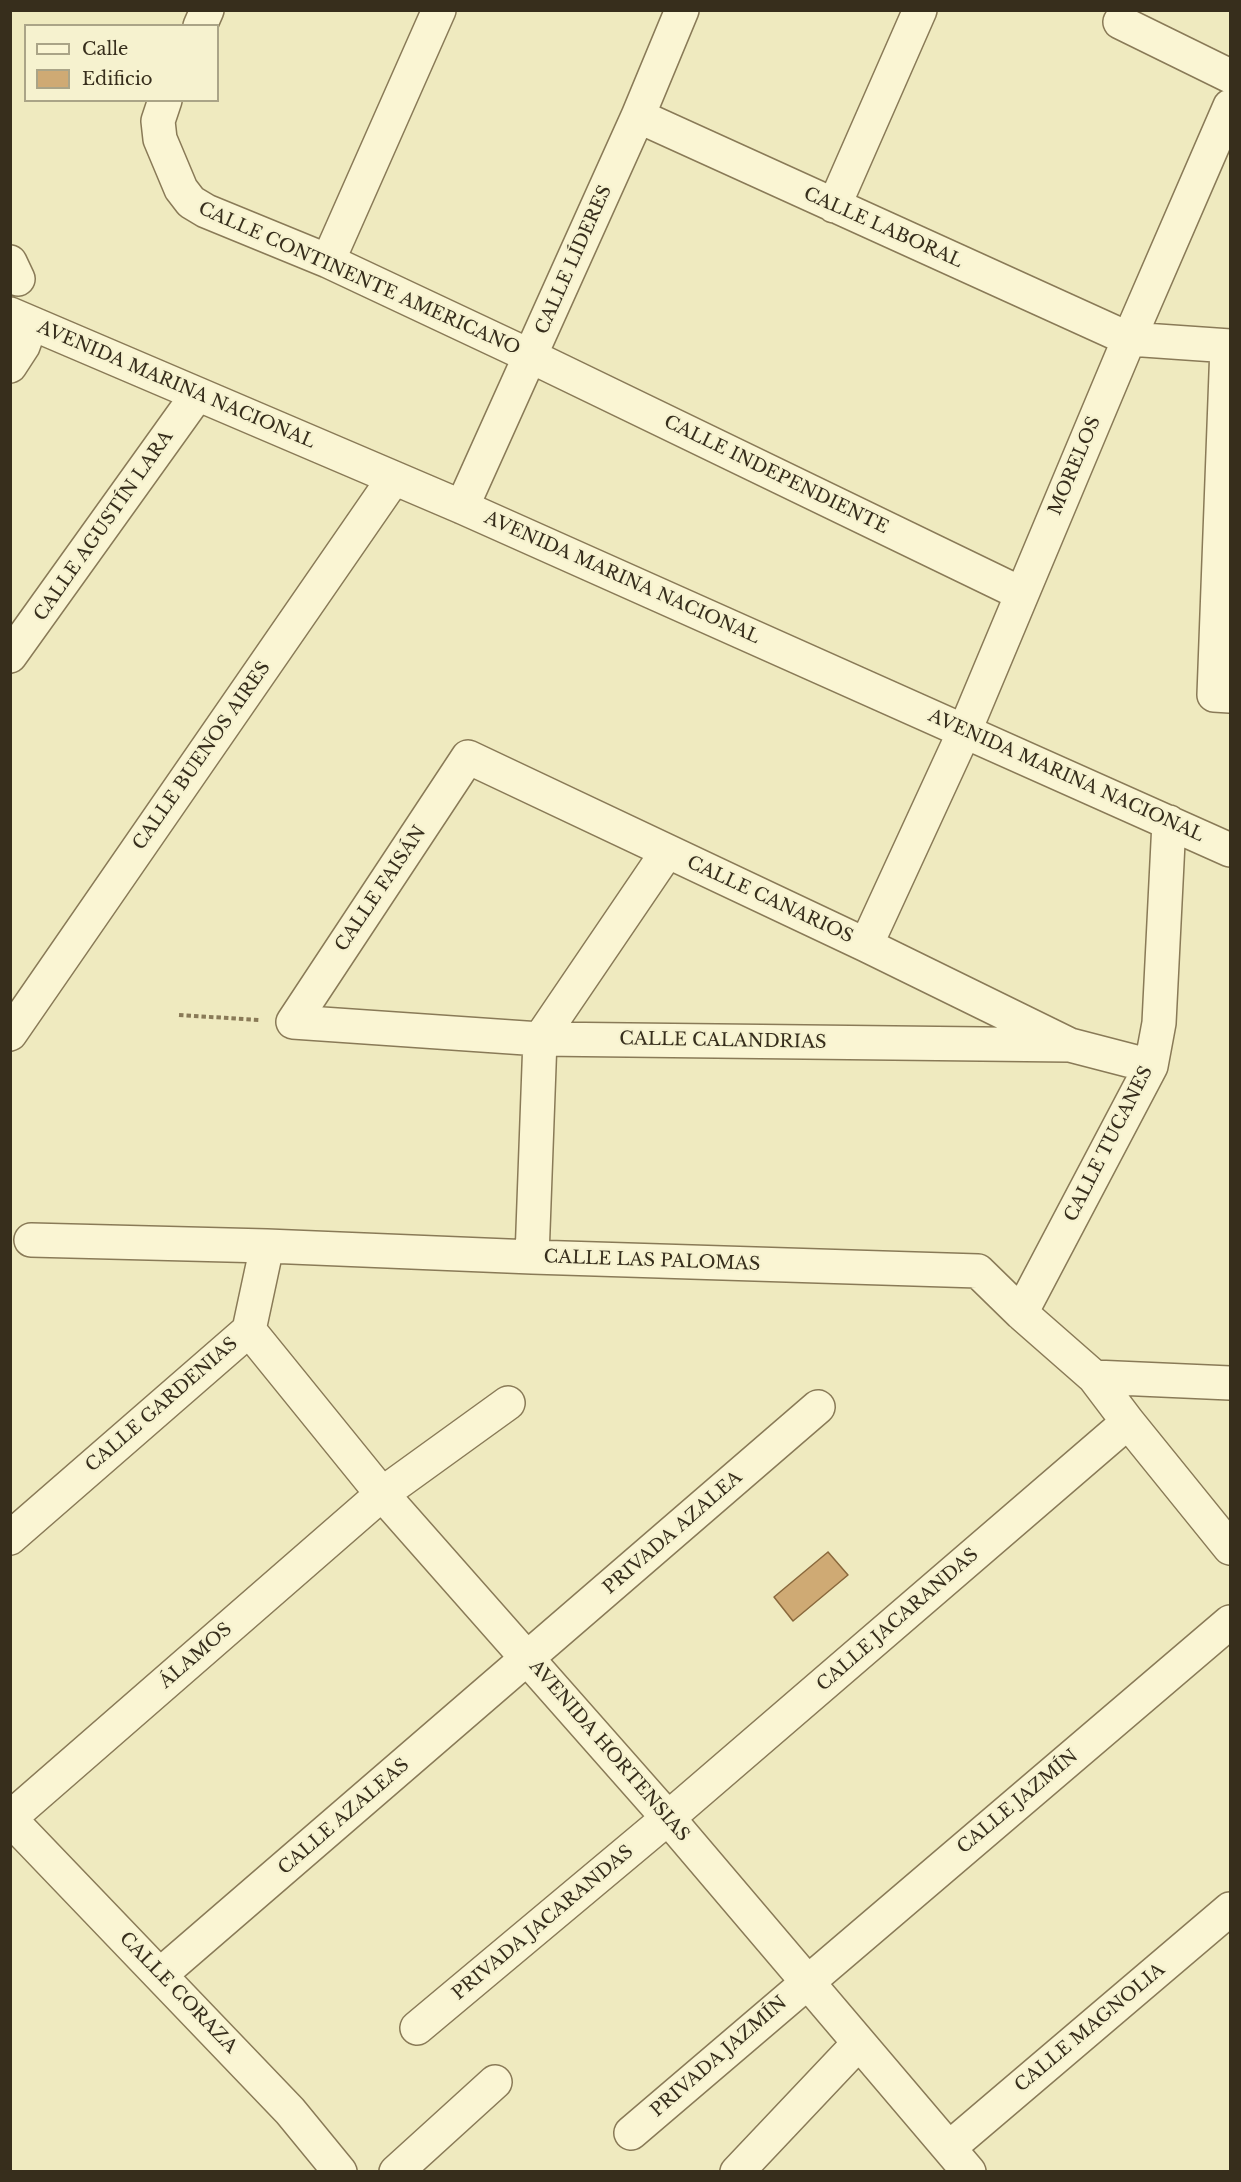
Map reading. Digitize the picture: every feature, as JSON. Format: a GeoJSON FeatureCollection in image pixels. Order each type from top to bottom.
{"type":"FeatureCollection","features":[{"type":"Feature","properties":{"kind":"street"},"geometry":{"type":"LineString","coordinates":[[201,24],[207,10]]}},
{"type":"Feature","properties":{"kind":"street"},"geometry":{"type":"LineString","coordinates":[[328,261],[439,10]]}},
{"type":"Feature","properties":{"kind":"street","name":"CALLE LÍDERES"},"geometry":{"type":"LineString","coordinates":[[462,507],[638,116],[682,10]]}},
{"type":"Feature","properties":{"kind":"street"},"geometry":{"type":"LineString","coordinates":[[834,206],[920,10]]}},
{"type":"Feature","properties":{"kind":"street"},"geometry":{"type":"LineString","coordinates":[[1120,22],[1230,76]]}},
{"type":"Feature","properties":{"kind":"street","name":"CALLE CONTINENTE AMERICANO"},"geometry":{"type":"LineString","coordinates":[[164,102],[158,121],[160,139],[181,189],[190,202],[206,211],[328,261],[530,356]]}},
{"type":"Feature","properties":{"kind":"street","name":"MORELOS"},"geometry":{"type":"LineString","coordinates":[[866,945],[965,730],[1129,339],[1230,106]]}},
{"type":"Feature","properties":{"kind":"street","name":"CALLE LABORAL"},"geometry":{"type":"LineString","coordinates":[[638,116],[1129,339]]}},
{"type":"Feature","properties":{"kind":"street"},"geometry":{"type":"LineString","coordinates":[[10,366],[23,346],[21,319]]}},
{"type":"Feature","properties":{"kind":"street","name":"AVENIDA MARINA NACIONAL"},"geometry":{"type":"LineString","coordinates":[[21,319],[462,507],[1230,850]]}},
{"type":"Feature","properties":{"kind":"street"},"geometry":{"type":"LineString","coordinates":[[1129,339],[1229,346],[1214,695],[1230,696]]}},
{"type":"Feature","properties":{"kind":"street","name":"CALLE INDEPENDIENTE"},"geometry":{"type":"LineString","coordinates":[[530,356],[1022,594]]}},
{"type":"Feature","properties":{"kind":"street","name":"CALLE AGUSTÍN LARA"},"geometry":{"type":"LineString","coordinates":[[10,656],[197,394]]}},
{"type":"Feature","properties":{"kind":"street","name":"CALLE BUENOS AIRES"},"geometry":{"type":"LineString","coordinates":[[10,1034],[394,478]]}},
{"type":"Feature","properties":{"kind":"street","name":"CALLE CANARIOS"},"geometry":{"type":"LineString","coordinates":[[468,757],[866,945],[1070,1045]]}},
{"type":"Feature","properties":{"kind":"street","name":"CALLE FAISÁN"},"geometry":{"type":"LineString","coordinates":[[293,1022],[468,757]]}},
{"type":"Feature","properties":{"kind":"street","name":"CALLE TUCANES"},"geometry":{"type":"LineString","coordinates":[[1021,1313],[1151,1066],[1159,1023],[1169,822]]}},
{"type":"Feature","properties":{"kind":"street"},"geometry":{"type":"LineString","coordinates":[[532,1257],[540,1039],[667,852]]}},
{"type":"Feature","properties":{"kind":"street","name":"CALLE CALANDRIAS"},"geometry":{"type":"LineString","coordinates":[[293,1022],[540,1039],[1070,1045],[1151,1066]]}},
{"type":"Feature","properties":{"kind":"street","name":"CALLE LAS PALOMAS"},"geometry":{"type":"LineString","coordinates":[[31,1240],[978,1271],[1021,1313],[1095,1377],[1128,1422],[1230,1548]]}},
{"type":"Feature","properties":{"kind":"street","name":"CALLE GARDENIAS"},"geometry":{"type":"LineString","coordinates":[[10,1538],[249,1330],[267,1246]]}},
{"type":"Feature","properties":{"kind":"street","name":"AVENIDA HORTENSIAS"},"geometry":{"type":"LineString","coordinates":[[249,1330],[382,1494],[668,1818],[959,2160]]}},
{"type":"Feature","properties":{"kind":"street"},"geometry":{"type":"LineString","coordinates":[[1095,1377],[1230,1383]]}},
{"type":"Feature","properties":{"kind":"street","name":"ÁLAMOS"},"geometry":{"type":"LineString","coordinates":[[10,1818],[382,1494],[508,1403]]}},
{"type":"Feature","properties":{"kind":"street","name":"PRIVADA AZALEA"},"geometry":{"type":"LineString","coordinates":[[528,1659],[818,1407]]}},
{"type":"Feature","properties":{"kind":"street","name":"CALLE JACARANDAS"},"geometry":{"type":"LineString","coordinates":[[668,1818],[1128,1422]]}},
{"type":"Feature","properties":{"kind":"street","name":"CALLE JAZMÍN"},"geometry":{"type":"LineString","coordinates":[[806,1982],[1230,1622]]}},
{"type":"Feature","properties":{"kind":"street","name":"CALLE AZALEAS"},"geometry":{"type":"LineString","coordinates":[[160,1975],[528,1659]]}},
{"type":"Feature","properties":{"kind":"street","name":"CALLE CORAZA"},"geometry":{"type":"LineString","coordinates":[[10,1818],[290,2111],[340,2172]]}},
{"type":"Feature","properties":{"kind":"street","name":"PRIVADA JACARANDAS"},"geometry":{"type":"LineString","coordinates":[[417,2028],[668,1818]]}},
{"type":"Feature","properties":{"kind":"street","name":"CALLE MAGNOLIA"},"geometry":{"type":"LineString","coordinates":[[959,2160],[1230,1909]]}},
{"type":"Feature","properties":{"kind":"street","name":"PRIVADA JAZMÍN"},"geometry":{"type":"LineString","coordinates":[[631,2133],[806,1982]]}},
{"type":"Feature","properties":{"kind":"street"},"geometry":{"type":"LineString","coordinates":[[737,2172],[859,2043]]}},
{"type":"Feature","properties":{"kind":"street"},"geometry":{"type":"LineString","coordinates":[[396,2172],[495,2082]]}},
{"type":"Feature","properties":{"kind":"path"},"geometry":{"type":"LineString","coordinates":[[179,1015],[293,1022]]}},
{"type":"Feature","properties":{"kind":"building"},"geometry":{"type":"Polygon","coordinates":[[[828,1552],[848,1575],[793,1621],[774,1597],[828,1552]]]}}]}
